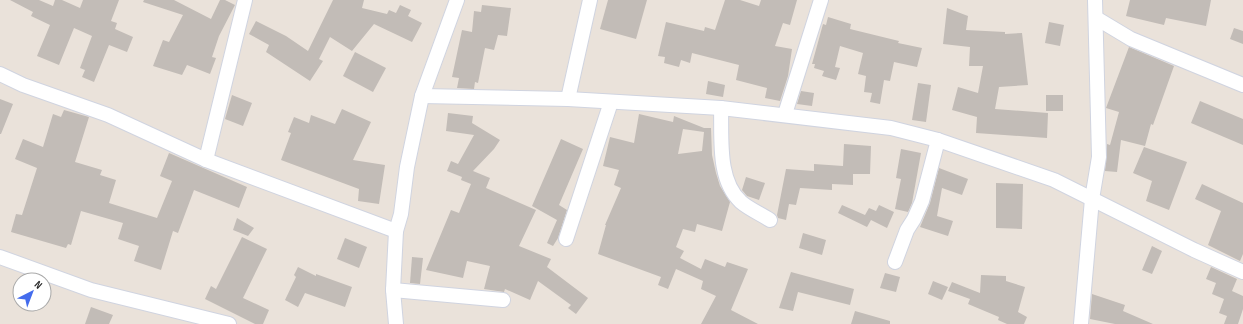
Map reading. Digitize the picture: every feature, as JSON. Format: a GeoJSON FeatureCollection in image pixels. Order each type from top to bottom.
{"type":"FeatureCollection","features":[{"type":"Feature","properties":{"kind":"street"},"geometry":{"type":"LineString","coordinates":[[206,160],[245,0]]}},
{"type":"Feature","properties":{"kind":"street"},"geometry":{"type":"LineString","coordinates":[[396,324],[393,290],[396,231],[401,214],[407,167],[422,96],[457,0]]}},
{"type":"Feature","properties":{"kind":"street"},"geometry":{"type":"LineString","coordinates":[[568,99],[590,0]]}},
{"type":"Feature","properties":{"kind":"street"},"geometry":{"type":"LineString","coordinates":[[785,114],[821,0]]}},
{"type":"Feature","properties":{"kind":"street"},"geometry":{"type":"LineString","coordinates":[[1080,324],[1092,199],[1099,157],[1095,0]]}},
{"type":"Feature","properties":{"kind":"street"},"geometry":{"type":"LineString","coordinates":[[1096,18],[1131,39],[1243,85]]}},
{"type":"Feature","properties":{"kind":"street"},"geometry":{"type":"LineString","coordinates":[[0,74],[23,86],[108,115],[206,160],[396,231]]}},
{"type":"Feature","properties":{"kind":"street"},"geometry":{"type":"LineString","coordinates":[[422,96],[568,99],[721,108],[785,114],[891,128],[938,140],[1054,180],[1194,250],[1243,272]]}},
{"type":"Feature","properties":{"kind":"street"},"geometry":{"type":"LineString","coordinates":[[566,239],[611,102]]}},
{"type":"Feature","properties":{"kind":"street"},"geometry":{"type":"LineString","coordinates":[[721,108],[724,168],[732,189],[742,202],[770,220]]}},
{"type":"Feature","properties":{"kind":"street"},"geometry":{"type":"LineString","coordinates":[[895,262],[907,230],[922,201],[938,140]]}},
{"type":"Feature","properties":{"kind":"street"},"geometry":{"type":"LineString","coordinates":[[0,257],[91,290],[229,324]]}},
{"type":"Feature","properties":{"kind":"street"},"geometry":{"type":"LineString","coordinates":[[393,290],[502,300]]}},
{"type":"Feature","properties":{"kind":"building"},"geometry":{"type":"Polygon","coordinates":[[[10,0],[39,0],[53,6],[55,0],[62,0],[80,8],[83,0],[119,0],[111,21],[117,23],[115,29],[133,37],[127,52],[109,45],[94,82],[82,77],[85,70],[80,68],[92,36],[74,28],[59,65],[37,56],[50,25],[31,16],[33,12],[10,0]]]}},
{"type":"Feature","properties":{"kind":"building"},"geometry":{"type":"Polygon","coordinates":[[[144,0],[174,0],[211,19],[220,0],[225,0],[235,5],[219,36],[212,57],[216,58],[210,74],[187,65],[182,75],[153,66],[163,40],[169,42],[183,15],[143,2],[144,0]]]}},
{"type":"Feature","properties":{"kind":"building"},"geometry":{"type":"Polygon","coordinates":[[[333,0],[364,0],[362,8],[387,14],[389,10],[396,13],[400,5],[411,10],[408,16],[422,23],[412,42],[374,24],[352,51],[330,37],[319,59],[323,61],[310,81],[266,52],[269,45],[249,34],[256,21],[286,36],[308,51],[333,0]]]}},
{"type":"Feature","properties":{"kind":"building"},"geometry":{"type":"Polygon","coordinates":[[[608,0],[647,0],[636,39],[600,29],[608,0]]]}},
{"type":"Feature","properties":{"kind":"building"},"geometry":{"type":"Polygon","coordinates":[[[725,0],[740,0],[759,6],[761,0],[797,0],[790,25],[783,23],[775,46],[792,49],[788,76],[780,101],[765,98],[767,88],[736,80],[739,65],[692,53],[690,63],[681,60],[679,67],[664,63],[665,57],[658,56],[666,22],[704,31],[705,27],[715,30],[725,0]]]}},
{"type":"Feature","properties":{"kind":"building"},"geometry":{"type":"Polygon","coordinates":[[[1130,0],[1211,0],[1206,26],[1166,18],[1164,25],[1126,16],[1130,0]]]}},
{"type":"Feature","properties":{"kind":"building"},"geometry":{"type":"Polygon","coordinates":[[[482,5],[511,8],[507,36],[498,35],[494,50],[485,48],[478,83],[475,82],[474,89],[457,88],[459,78],[452,77],[462,30],[472,32],[474,11],[481,12],[482,5]]]}},
{"type":"Feature","properties":{"kind":"building"},"geometry":{"type":"Polygon","coordinates":[[[947,8],[968,16],[966,30],[1005,32],[1005,34],[1022,33],[1028,85],[999,87],[995,109],[1048,113],[1047,138],[976,133],[977,117],[952,110],[958,87],[978,93],[983,66],[969,66],[970,47],[943,44],[947,8]]]}},
{"type":"Feature","properties":{"kind":"building"},"geometry":{"type":"Polygon","coordinates":[[[828,17],[851,24],[850,29],[899,41],[898,43],[922,48],[917,67],[894,62],[890,81],[884,80],[880,104],[870,102],[872,93],[864,92],[866,76],[858,74],[863,53],[840,46],[835,67],[840,68],[836,80],[822,76],[824,71],[814,68],[815,64],[812,64],[823,24],[826,25],[828,17]]]}},
{"type":"Feature","properties":{"kind":"building"},"geometry":{"type":"Polygon","coordinates":[[[1049,22],[1064,25],[1060,46],[1045,43],[1049,22]]]}},
{"type":"Feature","properties":{"kind":"building"},"geometry":{"type":"Polygon","coordinates":[[[1234,28],[1243,31],[1243,44],[1230,39],[1234,28]]]}},
{"type":"Feature","properties":{"kind":"building"},"geometry":{"type":"Polygon","coordinates":[[[1129,47],[1174,66],[1153,125],[1151,124],[1145,146],[1121,140],[1117,172],[1105,171],[1107,144],[1110,145],[1119,112],[1106,108],[1129,47]]]}},
{"type":"Feature","properties":{"kind":"building"},"geometry":{"type":"Polygon","coordinates":[[[355,52],[386,68],[373,92],[343,76],[355,52]]]}},
{"type":"Feature","properties":{"kind":"building"},"geometry":{"type":"Polygon","coordinates":[[[708,81],[725,85],[723,97],[706,94],[708,81]]]}},
{"type":"Feature","properties":{"kind":"building"},"geometry":{"type":"Polygon","coordinates":[[[918,83],[931,85],[926,122],[912,120],[918,83]]]}},
{"type":"Feature","properties":{"kind":"building"},"geometry":{"type":"Polygon","coordinates":[[[801,91],[814,93],[812,106],[797,104],[801,91]]]}},
{"type":"Feature","properties":{"kind":"building"},"geometry":{"type":"Polygon","coordinates":[[[232,95],[252,103],[243,126],[225,119],[232,95]]]}},
{"type":"Feature","properties":{"kind":"building"},"geometry":{"type":"Polygon","coordinates":[[[1046,95],[1063,95],[1063,111],[1046,111],[1046,95]]]}},
{"type":"Feature","properties":{"kind":"building"},"geometry":{"type":"Polygon","coordinates":[[[0,99],[13,104],[1,134],[0,134],[0,99]]]}},
{"type":"Feature","properties":{"kind":"building"},"geometry":{"type":"Polygon","coordinates":[[[1200,101],[1243,119],[1243,145],[1191,123],[1200,101]]]}},
{"type":"Feature","properties":{"kind":"building"},"geometry":{"type":"Polygon","coordinates":[[[342,109],[371,122],[353,160],[385,165],[379,204],[358,201],[359,189],[281,160],[291,133],[288,132],[294,117],[309,123],[311,115],[335,124],[342,109]]]}},
{"type":"Feature","properties":{"kind":"building"},"geometry":{"type":"Polygon","coordinates":[[[64,110],[89,117],[75,162],[102,170],[100,175],[116,180],[109,203],[157,218],[172,181],[160,176],[169,153],[247,187],[239,208],[194,190],[178,233],[173,231],[161,270],[134,261],[139,246],[118,239],[123,223],[81,211],[71,245],[68,244],[66,248],[11,232],[16,214],[22,215],[37,168],[15,159],[23,139],[43,147],[53,114],[61,117],[64,110]]]}},
{"type":"Feature","properties":{"kind":"building"},"geometry":{"type":"Polygon","coordinates":[[[448,113],[473,116],[472,123],[500,140],[494,149],[473,171],[490,178],[486,188],[536,210],[519,246],[551,259],[547,267],[588,298],[576,314],[568,308],[571,305],[538,281],[530,300],[505,289],[504,292],[484,289],[490,266],[467,261],[463,278],[426,270],[451,210],[459,213],[471,184],[461,180],[462,177],[447,171],[451,161],[458,164],[474,135],[446,131],[448,113]]]}},
{"type":"Feature","properties":{"kind":"building"},"geometry":{"type":"Polygon","coordinates":[[[639,114],[673,122],[674,116],[704,128],[711,128],[712,155],[716,173],[720,186],[730,202],[722,231],[697,224],[695,232],[683,229],[676,247],[684,251],[680,258],[701,269],[705,259],[725,267],[727,262],[748,269],[731,310],[758,324],[701,324],[716,296],[701,289],[703,281],[676,269],[668,289],[658,285],[661,277],[598,254],[605,225],[621,188],[614,185],[619,170],[603,166],[610,137],[634,143],[639,114]],[[683,129],[678,154],[702,151],[704,132],[683,129]]]}},
{"type":"Feature","properties":{"kind":"building"},"geometry":{"type":"Polygon","coordinates":[[[561,139],[583,149],[559,205],[567,210],[558,238],[553,246],[547,243],[557,220],[532,206],[561,139]]]}},
{"type":"Feature","properties":{"kind":"building"},"geometry":{"type":"Polygon","coordinates":[[[844,144],[871,146],[870,174],[853,174],[853,185],[832,184],[832,190],[800,188],[796,205],[789,204],[786,220],[778,218],[777,215],[786,169],[814,171],[814,164],[843,166],[844,144]]]}},
{"type":"Feature","properties":{"kind":"building"},"geometry":{"type":"Polygon","coordinates":[[[1144,147],[1187,162],[1169,210],[1146,201],[1152,181],[1133,173],[1144,147]]]}},
{"type":"Feature","properties":{"kind":"building"},"geometry":{"type":"Polygon","coordinates":[[[901,149],[921,153],[912,203],[908,212],[895,209],[901,179],[896,178],[901,149]]]}},
{"type":"Feature","properties":{"kind":"building"},"geometry":{"type":"Polygon","coordinates":[[[939,168],[968,179],[962,195],[942,188],[937,216],[953,221],[948,236],[920,227],[930,203],[939,168]]]}},
{"type":"Feature","properties":{"kind":"building"},"geometry":{"type":"Polygon","coordinates":[[[746,177],[765,183],[759,200],[747,196],[742,190],[746,177]]]}},
{"type":"Feature","properties":{"kind":"building"},"geometry":{"type":"Polygon","coordinates":[[[996,183],[1023,184],[1022,229],[996,228],[996,183]]]}},
{"type":"Feature","properties":{"kind":"building"},"geometry":{"type":"Polygon","coordinates":[[[1202,184],[1243,203],[1243,254],[1240,261],[1208,245],[1221,211],[1195,199],[1202,184]]]}},
{"type":"Feature","properties":{"kind":"building"},"geometry":{"type":"Polygon","coordinates":[[[842,205],[865,215],[869,208],[876,211],[879,205],[894,212],[887,228],[871,220],[867,227],[838,213],[842,205]]]}},
{"type":"Feature","properties":{"kind":"building"},"geometry":{"type":"Polygon","coordinates":[[[237,218],[254,228],[248,236],[233,230],[237,218]]]}},
{"type":"Feature","properties":{"kind":"building"},"geometry":{"type":"Polygon","coordinates":[[[803,233],[826,240],[822,255],[799,248],[803,233]]]}},
{"type":"Feature","properties":{"kind":"building"},"geometry":{"type":"Polygon","coordinates":[[[242,237],[267,249],[243,298],[269,310],[263,324],[255,324],[205,299],[211,286],[216,289],[242,237]]]}},
{"type":"Feature","properties":{"kind":"building"},"geometry":{"type":"Polygon","coordinates":[[[345,238],[367,247],[359,268],[337,259],[345,238]]]}},
{"type":"Feature","properties":{"kind":"building"},"geometry":{"type":"Polygon","coordinates":[[[1152,246],[1162,251],[1152,274],[1142,270],[1152,246]]]}},
{"type":"Feature","properties":{"kind":"building"},"geometry":{"type":"Polygon","coordinates":[[[412,257],[423,258],[420,284],[410,283],[412,257]]]}},
{"type":"Feature","properties":{"kind":"building"},"geometry":{"type":"Polygon","coordinates":[[[298,267],[316,276],[316,274],[352,287],[345,307],[305,293],[298,307],[285,300],[296,277],[294,275],[298,267]]]}},
{"type":"Feature","properties":{"kind":"building"},"geometry":{"type":"Polygon","coordinates":[[[1211,267],[1237,279],[1232,291],[1243,296],[1243,309],[1238,324],[1224,324],[1227,316],[1219,313],[1224,299],[1212,294],[1216,283],[1206,279],[1211,267]]]}},
{"type":"Feature","properties":{"kind":"building"},"geometry":{"type":"Polygon","coordinates":[[[791,272],[854,289],[850,305],[798,292],[793,311],[779,308],[791,272]]]}},
{"type":"Feature","properties":{"kind":"building"},"geometry":{"type":"Polygon","coordinates":[[[885,273],[900,277],[896,292],[880,288],[885,273]]]}},
{"type":"Feature","properties":{"kind":"building"},"geometry":{"type":"Polygon","coordinates":[[[981,275],[1006,276],[1006,281],[1025,287],[1018,312],[1027,317],[1024,324],[1007,324],[998,320],[999,317],[968,304],[970,299],[948,291],[952,282],[980,293],[981,275]]]}},
{"type":"Feature","properties":{"kind":"building"},"geometry":{"type":"Polygon","coordinates":[[[933,281],[948,287],[942,300],[928,294],[933,281]]]}},
{"type":"Feature","properties":{"kind":"building"},"geometry":{"type":"Polygon","coordinates":[[[1092,294],[1125,305],[1123,311],[1153,324],[1115,324],[1090,319],[1092,294]]]}},
{"type":"Feature","properties":{"kind":"building"},"geometry":{"type":"Polygon","coordinates":[[[91,307],[113,315],[109,324],[85,324],[91,307]]]}},
{"type":"Feature","properties":{"kind":"building"},"geometry":{"type":"Polygon","coordinates":[[[855,311],[890,321],[890,324],[851,324],[855,311]]]}}]}
